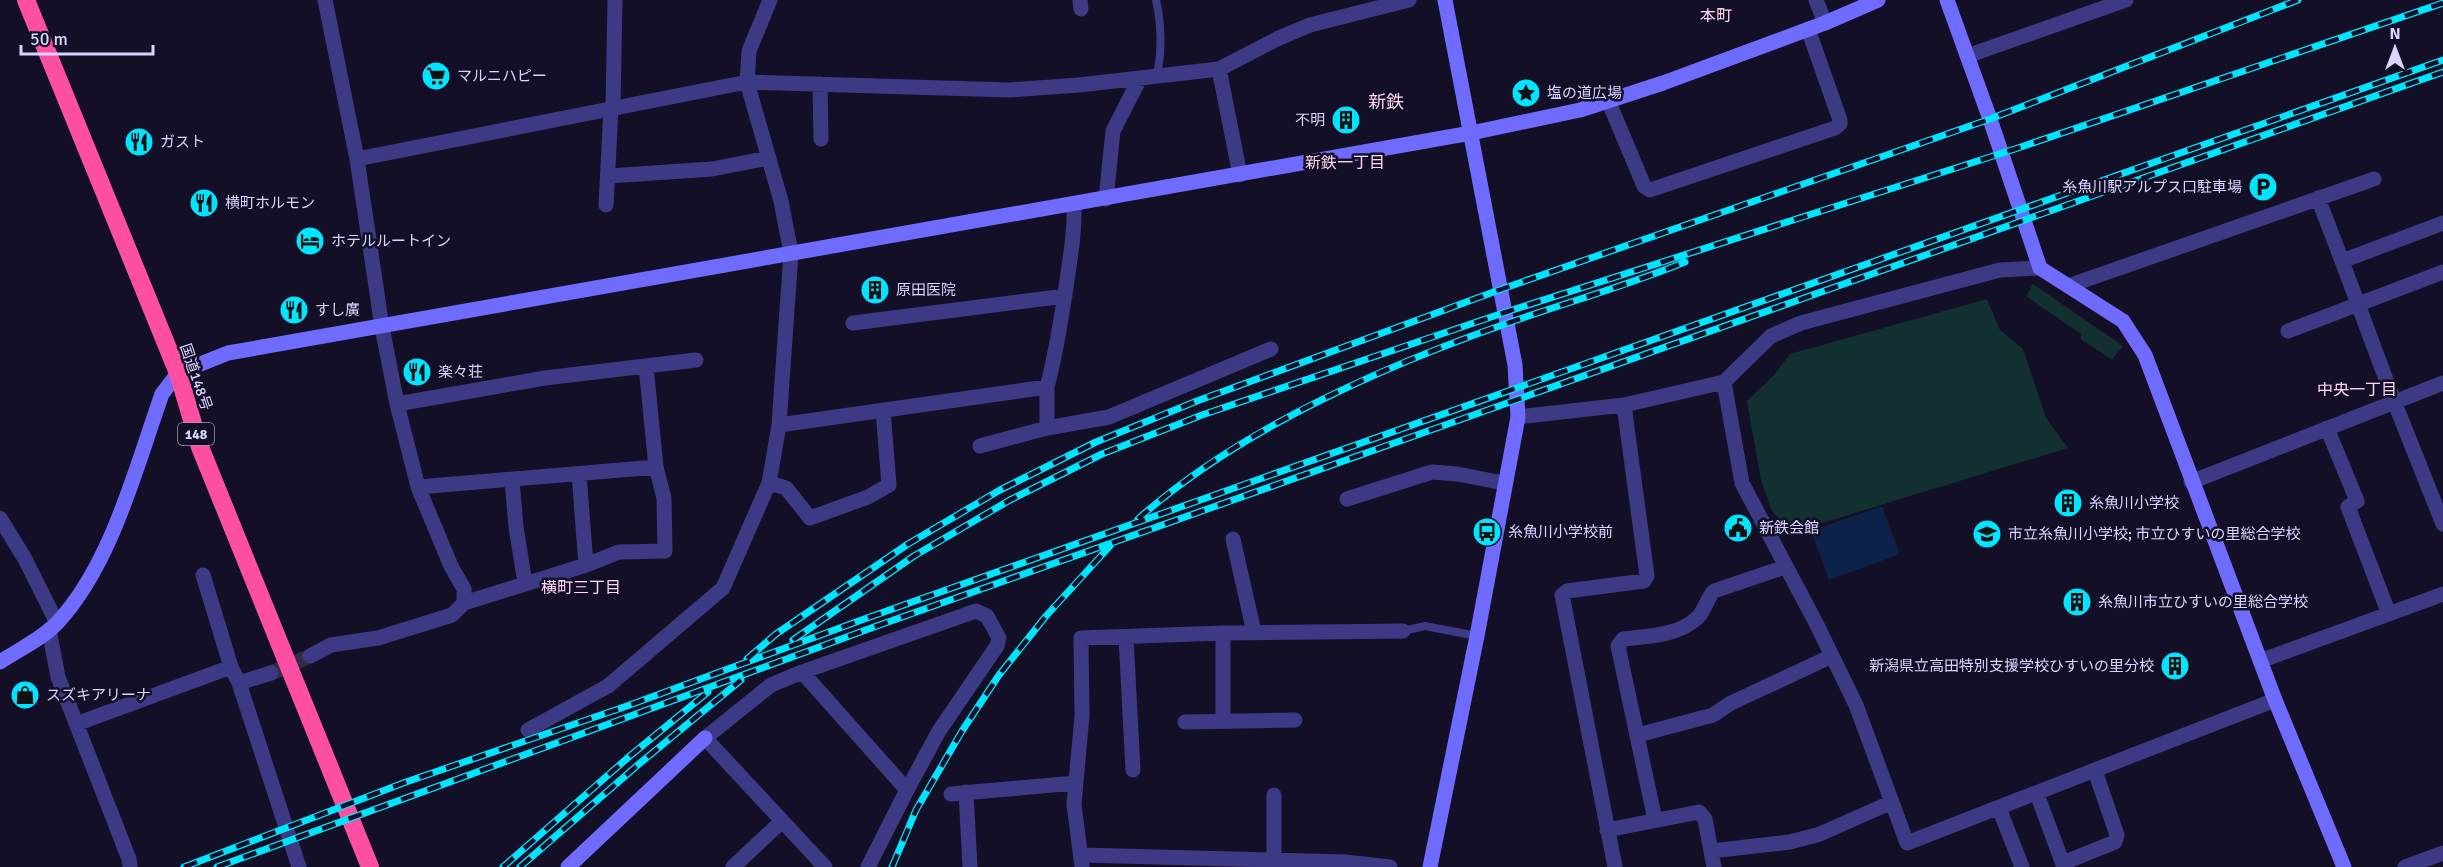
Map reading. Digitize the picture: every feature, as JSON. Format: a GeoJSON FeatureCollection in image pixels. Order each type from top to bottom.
{"type":"FeatureCollection","features":[{"type":"Feature","properties":{"kind":"highway","name":"国道148号"},"geometry":{"type":"LineString","coordinates":[[26,0],[178,374],[200,447],[370,867]]}},
{"type":"Feature","properties":{"kind":"street"},"geometry":{"type":"LineString","coordinates":[[324,0],[357,159],[382,327],[397,404],[418,487],[451,566],[464,589],[464,603]]}},
{"type":"Feature","properties":{"kind":"street"},"geometry":{"type":"LineString","coordinates":[[606,205],[615,0]]}},
{"type":"Feature","properties":{"kind":"street"},"geometry":{"type":"LineString","coordinates":[[528,730],[608,686],[723,588],[769,483],[779,424],[791,253],[785,219],[747,82],[749,51],[770,0]]}},
{"type":"Feature","properties":{"kind":"street"},"geometry":{"type":"LineString","coordinates":[[357,159],[747,82],[1009,90],[1219,69],[1310,25],[1409,0]]}},
{"type":"Feature","properties":{"kind":"street"},"geometry":{"type":"LineString","coordinates":[[1430,867],[1518,417],[1515,365],[1444,0]]}},
{"type":"Feature","properties":{"kind":"street"},"geometry":{"type":"LineString","coordinates":[[1816,0],[1825,23]]}},
{"type":"Feature","properties":{"kind":"street"},"geometry":{"type":"LineString","coordinates":[[0,662],[53,627],[74,602],[112,534],[162,394],[178,374],[228,353],[1240,175],[1471,133],[1580,110],[1663,83],[1825,23],[1878,0]]}},
{"type":"Feature","properties":{"kind":"street"},"geometry":{"type":"LineString","coordinates":[[1947,0],[2040,268]]}},
{"type":"Feature","properties":{"kind":"street"},"geometry":{"type":"LineString","coordinates":[[1967,56],[2126,0]]}},
{"type":"Feature","properties":{"kind":"street"},"geometry":{"type":"LineString","coordinates":[[1608,100],[1644,186],[1650,189],[1835,128],[1840,124],[1840,120],[1808,29]]}},
{"type":"Feature","properties":{"kind":"street"},"geometry":{"type":"LineString","coordinates":[[1219,69],[1240,175]]}},
{"type":"Feature","properties":{"kind":"street"},"geometry":{"type":"LineString","coordinates":[[1106,199],[1113,131],[1148,77]]}},
{"type":"Feature","properties":{"kind":"street"},"geometry":{"type":"LineString","coordinates":[[820,84],[821,139]]}},
{"type":"Feature","properties":{"kind":"street"},"geometry":{"type":"LineString","coordinates":[[609,176],[712,169],[769,158]]}},
{"type":"Feature","properties":{"kind":"street"},"geometry":{"type":"LineString","coordinates":[[2068,286],[2374,179]]}},
{"type":"Feature","properties":{"kind":"street"},"geometry":{"type":"LineString","coordinates":[[2318,198],[2443,524]]}},
{"type":"Feature","properties":{"kind":"street"},"geometry":{"type":"LineString","coordinates":[[1047,428],[1047,387],[1056,357],[1065,296],[1073,241],[1074,204]]}},
{"type":"Feature","properties":{"kind":"street"},"geometry":{"type":"LineString","coordinates":[[2342,261],[2443,223]]}},
{"type":"Feature","properties":{"kind":"street"},"geometry":{"type":"LineString","coordinates":[[1518,417],[1624,405],[1724,382],[1771,336],[1801,323],[2000,270],[2040,268],[2123,321],[2133,333],[2145,355],[2275,700],[2344,867]]}},
{"type":"Feature","properties":{"kind":"street"},"geometry":{"type":"LineString","coordinates":[[2288,332],[2443,272]]}},
{"type":"Feature","properties":{"kind":"street"},"geometry":{"type":"LineString","coordinates":[[853,323],[1065,296]]}},
{"type":"Feature","properties":{"kind":"street"},"geometry":{"type":"LineString","coordinates":[[980,446],[1047,428],[1109,417],[1271,349]]}},
{"type":"Feature","properties":{"kind":"street"},"geometry":{"type":"LineString","coordinates":[[397,404],[545,378],[696,360]]}},
{"type":"Feature","properties":{"kind":"street"},"geometry":{"type":"LineString","coordinates":[[310,656],[331,645],[378,638],[452,615],[464,603],[586,565],[619,552],[665,551],[664,498],[656,467],[646,366]]}},
{"type":"Feature","properties":{"kind":"street"},"geometry":{"type":"LineString","coordinates":[[1724,382],[1742,483],[1856,705],[1907,843],[2275,700]]}},
{"type":"Feature","properties":{"kind":"street"},"geometry":{"type":"LineString","coordinates":[[2191,482],[2443,383]]}},
{"type":"Feature","properties":{"kind":"street"},"geometry":{"type":"LineString","coordinates":[[779,424],[1047,387]]}},
{"type":"Feature","properties":{"kind":"street"},"geometry":{"type":"LineString","coordinates":[[1615,867],[1562,595],[1567,591],[1644,581],[1647,576],[1624,405]]}},
{"type":"Feature","properties":{"kind":"street"},"geometry":{"type":"LineString","coordinates":[[769,483],[786,488],[810,518],[868,497],[882,489],[889,484],[883,410]]}},
{"type":"Feature","properties":{"kind":"street"},"geometry":{"type":"LineString","coordinates":[[2327,428],[2357,501],[2348,507],[2389,614]]}},
{"type":"Feature","properties":{"kind":"street"},"geometry":{"type":"LineString","coordinates":[[418,487],[656,467]]}},
{"type":"Feature","properties":{"kind":"street"},"geometry":{"type":"LineString","coordinates":[[1347,499],[1432,472],[1504,483]]}},
{"type":"Feature","properties":{"kind":"street"},"geometry":{"type":"LineString","coordinates":[[579,474],[586,565]]}},
{"type":"Feature","properties":{"kind":"street"},"geometry":{"type":"LineString","coordinates":[[512,480],[516,527],[525,583]]}},
{"type":"Feature","properties":{"kind":"street"},"geometry":{"type":"LineString","coordinates":[[0,518],[24,560],[53,627],[58,677],[129,859],[130,867]]}},
{"type":"Feature","properties":{"kind":"street"},"geometry":{"type":"LineString","coordinates":[[1233,539],[1254,632]]}},
{"type":"Feature","properties":{"kind":"street"},"geometry":{"type":"LineString","coordinates":[[1655,820],[1618,646],[1623,639],[1664,635],[1685,626],[1697,618],[1707,598],[1714,591],[1785,567]]}},
{"type":"Feature","properties":{"kind":"street"},"geometry":{"type":"LineString","coordinates":[[203,575],[231,667],[239,683],[299,867]]}},
{"type":"Feature","properties":{"kind":"street"},"geometry":{"type":"LineString","coordinates":[[2260,661],[2443,594]]}},
{"type":"Feature","properties":{"kind":"street"},"geometry":{"type":"LineString","coordinates":[[568,867],[705,738],[771,685],[976,611],[987,616],[999,638],[997,646],[939,731],[868,867]]}},
{"type":"Feature","properties":{"kind":"street"},"geometry":{"type":"LineString","coordinates":[[1390,867],[1345,862],[1274,860],[1082,861],[1074,804],[1082,716],[1081,638],[1254,632],[1403,632]]}},
{"type":"Feature","properties":{"kind":"street"},"geometry":{"type":"LineString","coordinates":[[1223,633],[1223,720]]}},
{"type":"Feature","properties":{"kind":"street"},"geometry":{"type":"LineString","coordinates":[[1126,637],[1133,770]]}},
{"type":"Feature","properties":{"kind":"street"},"geometry":{"type":"LineString","coordinates":[[1638,735],[1713,715],[1731,703],[1832,656]]}},
{"type":"Feature","properties":{"kind":"street"},"geometry":{"type":"LineString","coordinates":[[76,724],[231,667]]}},
{"type":"Feature","properties":{"kind":"street"},"geometry":{"type":"LineString","coordinates":[[802,672],[907,789]]}},
{"type":"Feature","properties":{"kind":"street"},"geometry":{"type":"LineString","coordinates":[[239,683],[271,673]]}},
{"type":"Feature","properties":{"kind":"street"},"geometry":{"type":"LineString","coordinates":[[1185,722],[1294,720]]}},
{"type":"Feature","properties":{"kind":"street"},"geometry":{"type":"LineString","coordinates":[[705,738],[825,867]]}},
{"type":"Feature","properties":{"kind":"street"},"geometry":{"type":"LineString","coordinates":[[2037,794],[2063,865],[2115,842],[2116,835],[2095,771]]}},
{"type":"Feature","properties":{"kind":"street"},"geometry":{"type":"LineString","coordinates":[[970,867],[959,793],[1076,783]]}},
{"type":"Feature","properties":{"kind":"street"},"geometry":{"type":"LineString","coordinates":[[1274,795],[1274,860]]}},
{"type":"Feature","properties":{"kind":"street"},"geometry":{"type":"LineString","coordinates":[[1711,851],[1790,842],[1820,834],[1892,802]]}},
{"type":"Feature","properties":{"kind":"street"},"geometry":{"type":"LineString","coordinates":[[1999,808],[2022,867]]}},
{"type":"Feature","properties":{"kind":"street"},"geometry":{"type":"LineString","coordinates":[[1607,830],[1699,812],[1705,819],[1714,867]]}},
{"type":"Feature","properties":{"kind":"street"},"geometry":{"type":"LineString","coordinates":[[733,867],[782,821]]}},
{"type":"Feature","properties":{"kind":"street"},"geometry":{"type":"LineString","coordinates":[[2405,867],[2443,853]]}},
{"type":"Feature","properties":{"kind":"lane"},"geometry":{"type":"LineString","coordinates":[[1148,77],[1159,55],[1159,10],[1156,0]]}},
{"type":"Feature","properties":{"kind":"lane"},"geometry":{"type":"LineString","coordinates":[[1403,632],[1425,626],[1477,636]]}},
{"type":"Feature","properties":{"kind":"green space"},"geometry":{"type":"Polygon","coordinates":[[[2033,284],[2123,346],[2112,360],[2081,339],[2081,334],[2026,296],[2033,284]]]}},
{"type":"Feature","properties":{"kind":"green space"},"geometry":{"type":"Polygon","coordinates":[[[1987,299],[2000,330],[2023,349],[2046,418],[2068,448],[1789,533],[1771,509],[1761,480],[1747,401],[1774,375],[1790,354],[1987,299]]]}},
{"type":"Feature","properties":{"kind":"water"},"geometry":{"type":"Polygon","coordinates":[[[1882,506],[1900,554],[1829,580],[1811,531],[1882,506]]]}},
{"type":"Feature","properties":{"kind":"tunnel"},"geometry":{"type":"LineString","coordinates":[[271,673],[310,656]]}},
{"type":"Feature","properties":{"kind":"railway"},"geometry":{"type":"LineString","coordinates":[[747,659],[776,634],[908,544],[1000,490],[1096,442],[1197,401],[1499,290],[1990,119],[2298,0]]}},
{"type":"Feature","properties":{"kind":"railway"},"geometry":{"type":"LineString","coordinates":[[793,640],[914,556],[1010,500],[1102,454],[1202,415],[1503,313],[2015,149],[2443,3]]}},
{"type":"Feature","properties":{"kind":"railway"},"geometry":{"type":"LineString","coordinates":[[184,867],[406,782],[627,706],[867,618],[2443,60]]}},
{"type":"Feature","properties":{"kind":"railway"},"geometry":{"type":"LineString","coordinates":[[217,867],[874,627],[2443,72]]}},
{"type":"Feature","properties":{"kind":"railway"},"geometry":{"type":"LineString","coordinates":[[1138,519],[1177,487],[1220,457],[1265,430],[1360,382],[1457,341],[1685,262]]}},
{"type":"Feature","properties":{"kind":"railway"},"geometry":{"type":"LineString","coordinates":[[892,867],[916,810],[962,731],[999,675],[1046,616],[1110,546]]}},
{"type":"Feature","properties":{"kind":"railway"},"geometry":{"type":"LineString","coordinates":[[520,867],[741,680]]}},
{"type":"Feature","properties":{"kind":"railway"},"geometry":{"type":"LineString","coordinates":[[503,867],[631,755],[708,692]]}},
{"type":"Feature","properties":{"kind":"place","name":"マルニハピー"},"geometry":{"type":"Point","coordinates":[436,76]}},
{"type":"Feature","properties":{"kind":"place","name":"塩の道広場"},"geometry":{"type":"Point","coordinates":[1526,93]}},
{"type":"Feature","properties":{"kind":"place","name":"不明"},"geometry":{"type":"Point","coordinates":[1346,120]}},
{"type":"Feature","properties":{"kind":"place","name":"ガスト"},"geometry":{"type":"Point","coordinates":[139,142]}},
{"type":"Feature","properties":{"kind":"place","name":"糸魚川駅アルプス口駐車場"},"geometry":{"type":"Point","coordinates":[2263,187]}},
{"type":"Feature","properties":{"kind":"place","name":"横町ホルモン"},"geometry":{"type":"Point","coordinates":[204,203]}},
{"type":"Feature","properties":{"kind":"place","name":"ホテルルートイン"},"geometry":{"type":"Point","coordinates":[310,241]}},
{"type":"Feature","properties":{"kind":"place","name":"原田医院"},"geometry":{"type":"Point","coordinates":[875,290]}},
{"type":"Feature","properties":{"kind":"place","name":"すし廣"},"geometry":{"type":"Point","coordinates":[294,310]}},
{"type":"Feature","properties":{"kind":"place","name":"楽々荘"},"geometry":{"type":"Point","coordinates":[417,372]}},
{"type":"Feature","properties":{"kind":"place","name":"糸魚川小学校"},"geometry":{"type":"Point","coordinates":[2068,503]}},
{"type":"Feature","properties":{"kind":"place","name":"新鉄会館"},"geometry":{"type":"Point","coordinates":[1738,528]}},
{"type":"Feature","properties":{"kind":"place","name":"糸魚川小学校前"},"geometry":{"type":"Point","coordinates":[1487,532]}},
{"type":"Feature","properties":{"kind":"place","name":"市立糸魚川小学校; 市立ひすいの里総合学校"},"geometry":{"type":"Point","coordinates":[1987,534]}},
{"type":"Feature","properties":{"kind":"place","name":"糸魚川市立ひすいの里総合学校"},"geometry":{"type":"Point","coordinates":[2077,602]}},
{"type":"Feature","properties":{"kind":"place","name":"新潟県立高田特別支援学校ひすいの里分校"},"geometry":{"type":"Point","coordinates":[2175,666]}},
{"type":"Feature","properties":{"kind":"place","name":"スズキアリーナ"},"geometry":{"type":"Point","coordinates":[25,695]}},
{"type":"Feature","properties":{"kind":"district","name":"本町"},"geometry":{"type":"Point","coordinates":[1716,16]}},
{"type":"Feature","properties":{"kind":"district","name":"新鉄"},"geometry":{"type":"Point","coordinates":[1386,102]}},
{"type":"Feature","properties":{"kind":"district","name":"新鉄一丁目"},"geometry":{"type":"Point","coordinates":[1345,163]}},
{"type":"Feature","properties":{"kind":"district","name":"中央一丁目"},"geometry":{"type":"Point","coordinates":[2357,390]}},
{"type":"Feature","properties":{"kind":"district","name":"横町三丁目"},"geometry":{"type":"Point","coordinates":[581,588]}}]}
